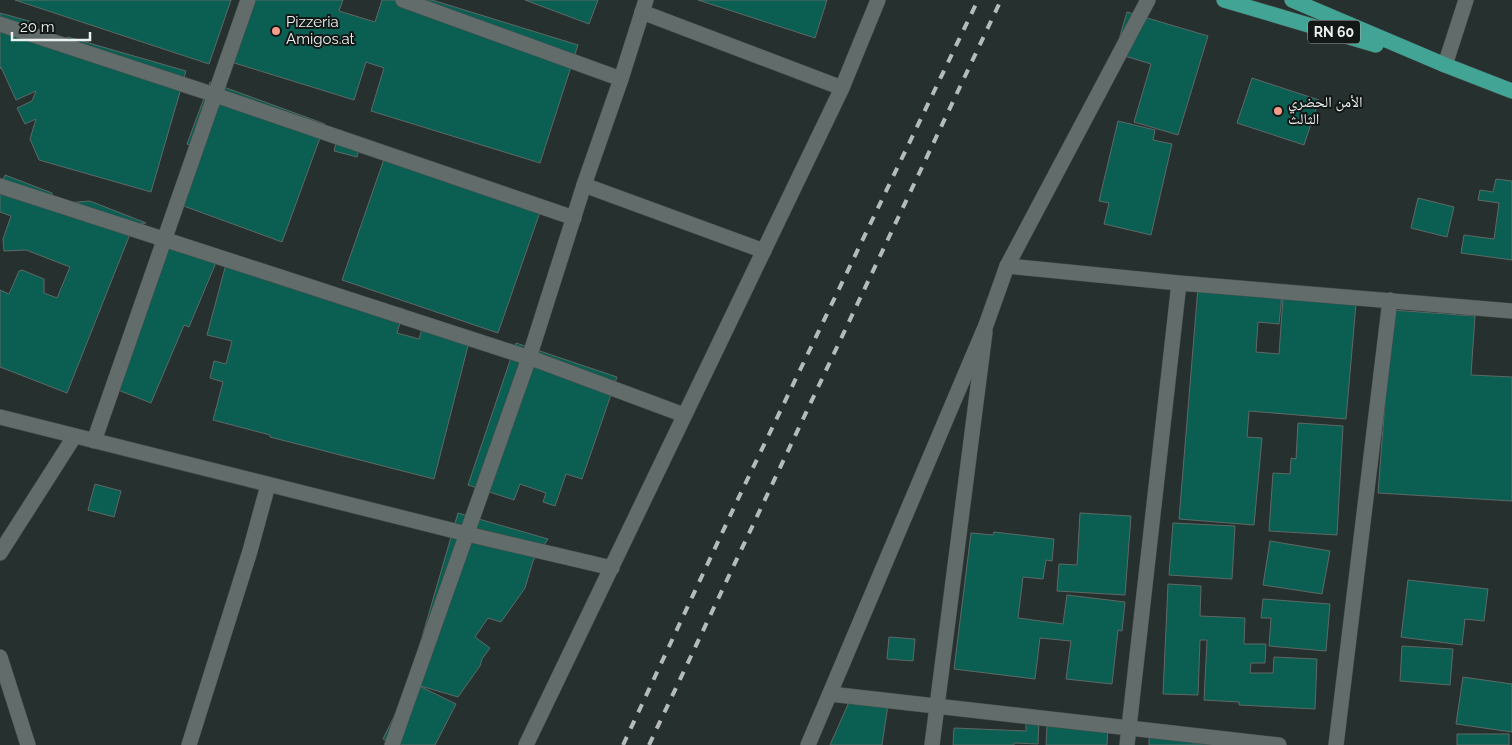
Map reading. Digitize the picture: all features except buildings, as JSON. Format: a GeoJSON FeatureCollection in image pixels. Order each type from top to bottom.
{"type":"FeatureCollection","features":[{"type":"Feature","properties":{"kind":"main road","name":"RN 60"},"geometry":{"type":"LineString","coordinates":[[1224,0],[1445,65]]}},
{"type":"Feature","properties":{"kind":"main road","name":"RN 60"},"geometry":{"type":"LineString","coordinates":[[1292,0],[1445,65],[1512,91]]}},
{"type":"Feature","properties":{"kind":"street"},"geometry":{"type":"LineString","coordinates":[[94,441],[248,0]]}},
{"type":"Feature","properties":{"kind":"street"},"geometry":{"type":"LineString","coordinates":[[402,0],[621,79]]}},
{"type":"Feature","properties":{"kind":"street"},"geometry":{"type":"LineString","coordinates":[[526,745],[842,88],[878,0]]}},
{"type":"Feature","properties":{"kind":"street"},"geometry":{"type":"LineString","coordinates":[[808,745],[986,325],[1007,266],[1148,0]]}},
{"type":"Feature","properties":{"kind":"street"},"geometry":{"type":"LineString","coordinates":[[1445,65],[1466,0]]}},
{"type":"Feature","properties":{"kind":"street"},"geometry":{"type":"LineString","coordinates":[[392,745],[529,358],[644,6],[842,88]]}},
{"type":"Feature","properties":{"kind":"street"},"geometry":{"type":"LineString","coordinates":[[0,24],[574,218]]}},
{"type":"Feature","properties":{"kind":"street"},"geometry":{"type":"LineString","coordinates":[[584,185],[764,250]]}},
{"type":"Feature","properties":{"kind":"street"},"geometry":{"type":"LineString","coordinates":[[0,186],[529,358],[684,415]]}},
{"type":"Feature","properties":{"kind":"street"},"geometry":{"type":"LineString","coordinates":[[1007,266],[1179,283],[1512,311]]}},
{"type":"Feature","properties":{"kind":"street"},"geometry":{"type":"LineString","coordinates":[[1127,745],[1179,283]]}},
{"type":"Feature","properties":{"kind":"street"},"geometry":{"type":"LineString","coordinates":[[1336,745],[1390,300]]}},
{"type":"Feature","properties":{"kind":"street"},"geometry":{"type":"LineString","coordinates":[[932,745],[986,325]]}},
{"type":"Feature","properties":{"kind":"street"},"geometry":{"type":"LineString","coordinates":[[0,418],[612,568]]}},
{"type":"Feature","properties":{"kind":"street"},"geometry":{"type":"LineString","coordinates":[[0,553],[74,437]]}},
{"type":"Feature","properties":{"kind":"street"},"geometry":{"type":"LineString","coordinates":[[189,745],[250,551],[268,485]]}},
{"type":"Feature","properties":{"kind":"street"},"geometry":{"type":"LineString","coordinates":[[0,657],[28,745]]}},
{"type":"Feature","properties":{"kind":"street"},"geometry":{"type":"LineString","coordinates":[[830,694],[1279,745]]}},
{"type":"Feature","properties":{"kind":"railway"},"geometry":{"type":"LineString","coordinates":[[623,745],[737,501],[978,0]]}},
{"type":"Feature","properties":{"kind":"railway"},"geometry":{"type":"LineString","coordinates":[[649,745],[1001,0]]}},
{"type":"Feature","properties":{"kind":"place","name":"Pizzeria Amigos.at"},"geometry":{"type":"Point","coordinates":[276,31]}},
{"type":"Feature","properties":{"kind":"place","name":"الأمن الحضري الثالث"},"geometry":{"type":"Point","coordinates":[1278,111]}}]}
